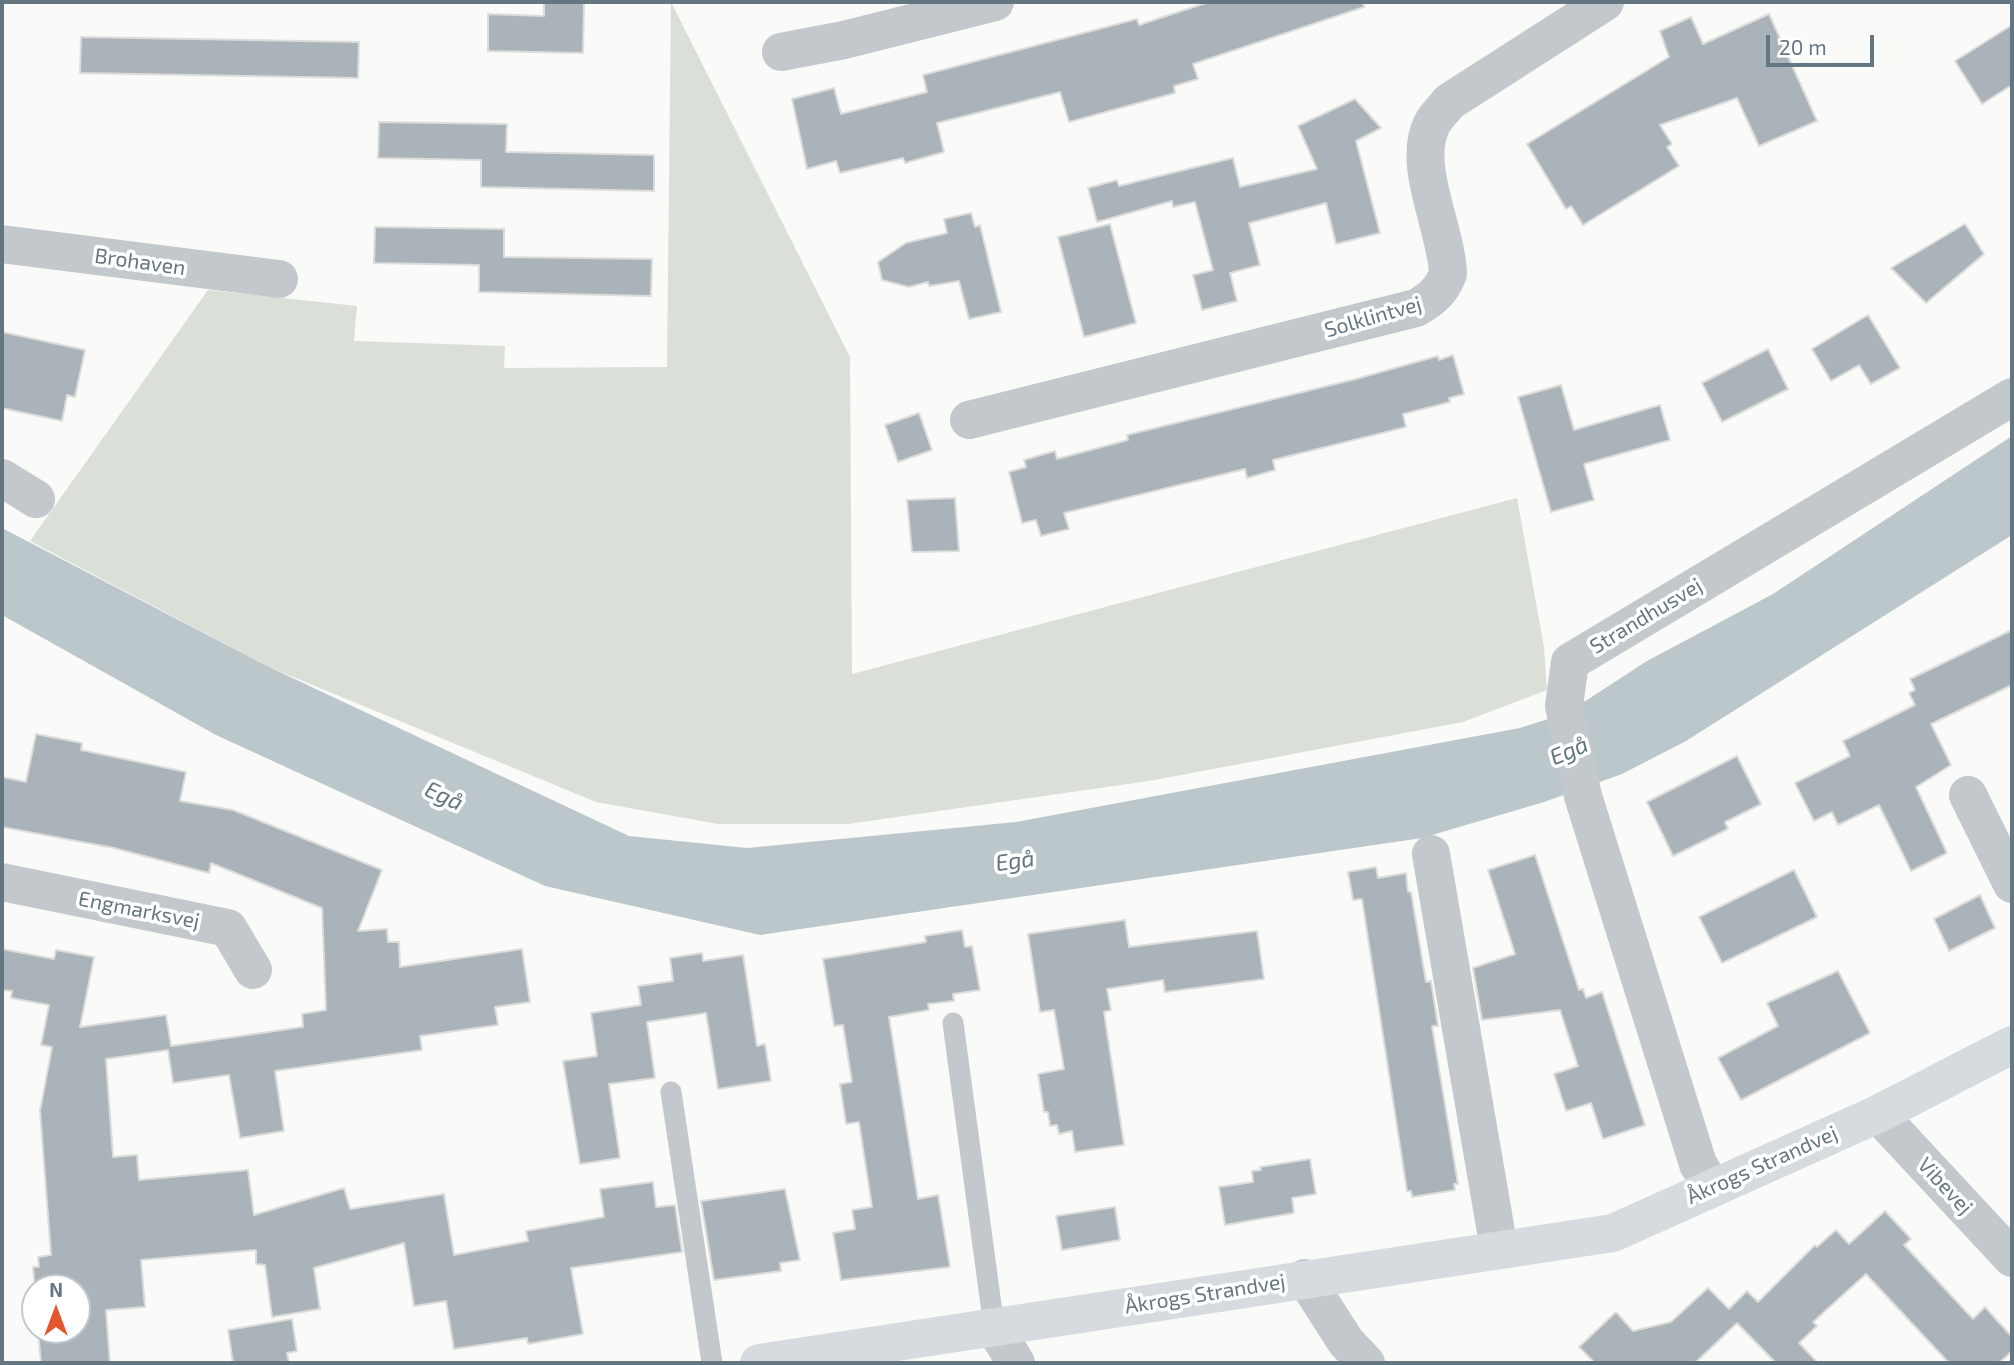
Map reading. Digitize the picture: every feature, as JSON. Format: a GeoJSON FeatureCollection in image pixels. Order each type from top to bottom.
{"type":"FeatureCollection","features":[{"type":"Feature","properties":{"kind":"street"},"geometry":{"type":"LineString","coordinates":[[781,52],[844,40],[995,2]]}},
{"type":"Feature","properties":{"kind":"street","name":"Solklintvej"},"geometry":{"type":"LineString","coordinates":[[969,420],[1416,308],[1431,299],[1442,288],[1448,274],[1427,171],[1425,144],[1432,123],[1449,102],[1605,2]]}},
{"type":"Feature","properties":{"kind":"street","name":"Brohaven"},"geometry":{"type":"LineString","coordinates":[[2,244],[279,279]]}},
{"type":"Feature","properties":{"kind":"street","name":"Strandhusvej"},"geometry":{"type":"LineString","coordinates":[[1712,1187],[1698,1164],[1583,796],[1564,706],[1570,662],[2012,397]]}},
{"type":"Feature","properties":{"kind":"street"},"geometry":{"type":"LineString","coordinates":[[2,478],[36,499]]}},
{"type":"Feature","properties":{"kind":"street"},"geometry":{"type":"LineString","coordinates":[[1968,795],[2012,884]]}},
{"type":"Feature","properties":{"kind":"street"},"geometry":{"type":"LineString","coordinates":[[1431,854],[1499,1249]]}},
{"type":"Feature","properties":{"kind":"street","name":"Engmarksvej"},"geometry":{"type":"LineString","coordinates":[[2,883],[228,928],[253,970]]}},
{"type":"Feature","properties":{"kind":"street","name":"Åkrogs Strandvej"},"geometry":{"type":"LineString","coordinates":[[759,1363],[1613,1233],[1878,1114],[2012,1045]]}},
{"type":"Feature","properties":{"kind":"street","name":"Vibevej"},"geometry":{"type":"LineString","coordinates":[[1878,1114],[2012,1258]]}},
{"type":"Feature","properties":{"kind":"street"},"geometry":{"type":"LineString","coordinates":[[1305,1278],[1346,1342],[1366,1363]]}},
{"type":"Feature","properties":{"kind":"street"},"geometry":{"type":"LineString","coordinates":[[995,1327],[1017,1363]]}},
{"type":"Feature","properties":{"kind":"lane"},"geometry":{"type":"LineString","coordinates":[[953,1023],[995,1327]]}},
{"type":"Feature","properties":{"kind":"lane"},"geometry":{"type":"LineString","coordinates":[[671,1092],[712,1363]]}},
{"type":"Feature","properties":{"kind":"shaded area"},"geometry":{"type":"Polygon","coordinates":[[[671,2],[850,357],[852,674],[1517,498],[1544,647],[1547,690],[1463,722],[1149,781],[848,824],[718,824],[596,802],[269,667],[30,541],[208,290],[357,306],[354,341],[505,346],[504,368],[667,367],[671,2]]]}},
{"type":"Feature","properties":{"kind":"water","name":"Egå"},"geometry":{"type":"Polygon","coordinates":[[[2012,436],[2012,535],[1686,741],[1622,774],[1544,802],[1422,838],[760,935],[545,886],[216,735],[2,615],[2,528],[269,667],[629,836],[747,848],[1016,822],[1520,728],[1551,718],[1587,700],[1647,661],[1773,594],[2012,436]]]}},
{"type":"Feature","properties":{"kind":"building"},"geometry":{"type":"Polygon","coordinates":[[[544,2],[584,2],[583,53],[488,51],[488,14],[544,16],[544,2]]]}},
{"type":"Feature","properties":{"kind":"building"},"geometry":{"type":"Polygon","coordinates":[[[1209,2],[1363,2],[1364,7],[1193,64],[1198,79],[1174,86],[1175,93],[1069,122],[1060,92],[937,123],[944,152],[905,163],[903,158],[840,173],[836,161],[807,169],[792,99],[834,88],[841,114],[927,92],[923,75],[1137,19],[1139,25],[1209,2]]]}},
{"type":"Feature","properties":{"kind":"building"},"geometry":{"type":"Polygon","coordinates":[[[1769,14],[1817,121],[1759,146],[1737,98],[1660,125],[1672,144],[1667,147],[1679,166],[1583,225],[1571,206],[1566,209],[1527,144],[1669,57],[1660,31],[1691,17],[1703,44],[1769,14]]]}},
{"type":"Feature","properties":{"kind":"building"},"geometry":{"type":"Polygon","coordinates":[[[2012,25],[2012,85],[1982,104],[1955,61],[2012,25]]]}},
{"type":"Feature","properties":{"kind":"building"},"geometry":{"type":"Polygon","coordinates":[[[81,37],[359,42],[358,78],[80,73],[81,37]]]}},
{"type":"Feature","properties":{"kind":"building"},"geometry":{"type":"Polygon","coordinates":[[[1355,99],[1381,128],[1356,141],[1380,233],[1336,244],[1326,203],[1249,223],[1260,265],[1230,273],[1237,301],[1202,310],[1193,275],[1213,270],[1195,202],[1173,207],[1172,201],[1097,222],[1088,188],[1117,180],[1119,186],[1233,158],[1240,187],[1317,169],[1298,126],[1355,99]]]}},
{"type":"Feature","properties":{"kind":"building"},"geometry":{"type":"Polygon","coordinates":[[[379,122],[507,124],[506,152],[654,155],[654,191],[481,187],[481,160],[378,158],[379,122]]]}},
{"type":"Feature","properties":{"kind":"building"},"geometry":{"type":"Polygon","coordinates":[[[971,213],[975,227],[980,225],[1001,312],[969,319],[959,281],[929,286],[928,282],[909,287],[882,280],[878,262],[906,243],[947,233],[944,219],[971,213]]]}},
{"type":"Feature","properties":{"kind":"building"},"geometry":{"type":"Polygon","coordinates":[[[1110,224],[1136,323],[1084,337],[1058,237],[1110,224]]]}},
{"type":"Feature","properties":{"kind":"building"},"geometry":{"type":"Polygon","coordinates":[[[1965,224],[1984,254],[1926,303],[1891,268],[1965,224]]]}},
{"type":"Feature","properties":{"kind":"building"},"geometry":{"type":"Polygon","coordinates":[[[375,227],[504,229],[504,257],[652,259],[651,296],[479,292],[479,265],[374,263],[375,227]]]}},
{"type":"Feature","properties":{"kind":"building"},"geometry":{"type":"Polygon","coordinates":[[[1868,315],[1900,368],[1871,384],[1859,365],[1831,381],[1812,349],[1868,315]]]}},
{"type":"Feature","properties":{"kind":"building"},"geometry":{"type":"Polygon","coordinates":[[[2,332],[85,350],[75,397],[67,395],[62,421],[2,408],[2,332]]]}},
{"type":"Feature","properties":{"kind":"building"},"geometry":{"type":"Polygon","coordinates":[[[1768,349],[1788,389],[1722,422],[1702,383],[1768,349]]]}},
{"type":"Feature","properties":{"kind":"building"},"geometry":{"type":"Polygon","coordinates":[[[1453,355],[1464,394],[1449,398],[1450,402],[1403,414],[1406,427],[1273,460],[1275,470],[1247,478],[1245,469],[1064,513],[1069,529],[1041,536],[1036,520],[1022,523],[1009,472],[1026,467],[1024,460],[1055,451],[1057,459],[1128,440],[1127,435],[1356,379],[1438,356],[1439,360],[1453,355]]]}},
{"type":"Feature","properties":{"kind":"building"},"geometry":{"type":"Polygon","coordinates":[[[1561,385],[1574,430],[1660,405],[1670,440],[1584,464],[1594,500],[1551,512],[1518,397],[1561,385]]]}},
{"type":"Feature","properties":{"kind":"building"},"geometry":{"type":"Polygon","coordinates":[[[919,413],[932,450],[898,462],[885,425],[919,413]]]}},
{"type":"Feature","properties":{"kind":"building"},"geometry":{"type":"Polygon","coordinates":[[[955,498],[959,551],[912,552],[907,500],[955,498]]]}},
{"type":"Feature","properties":{"kind":"building"},"geometry":{"type":"Polygon","coordinates":[[[2012,630],[2012,685],[1931,724],[1951,765],[1916,787],[1947,853],[1911,871],[1879,805],[1838,825],[1832,812],[1814,821],[1795,783],[1850,756],[1843,741],[1915,705],[1909,693],[1915,690],[1910,679],[2012,630]]]}},
{"type":"Feature","properties":{"kind":"building"},"geometry":{"type":"Polygon","coordinates":[[[36,734],[82,743],[81,750],[186,772],[180,801],[233,810],[382,870],[358,931],[387,929],[388,942],[399,942],[400,967],[522,949],[530,1002],[495,1007],[498,1025],[420,1036],[422,1050],[275,1071],[284,1131],[240,1138],[229,1075],[173,1083],[168,1050],[106,1059],[113,1157],[137,1155],[139,1180],[248,1170],[254,1215],[344,1188],[350,1209],[444,1194],[454,1255],[528,1241],[526,1231],[604,1217],[600,1189],[653,1182],[656,1207],[675,1205],[682,1252],[571,1268],[583,1334],[528,1344],[527,1338],[454,1349],[446,1301],[414,1306],[404,1243],[314,1268],[320,1309],[272,1317],[265,1265],[256,1264],[256,1250],[141,1260],[145,1307],[106,1310],[110,1363],[41,1363],[39,1344],[91,1344],[91,1274],[34,1274],[33,1267],[39,1267],[38,1257],[51,1255],[40,1111],[52,1047],[41,1045],[49,1005],[11,998],[12,991],[2,990],[2,949],[54,959],[56,950],[94,957],[80,1027],[166,1015],[171,1046],[303,1027],[302,1014],[326,1010],[322,908],[211,863],[209,873],[114,848],[2,827],[2,777],[26,782],[36,734]]]}},
{"type":"Feature","properties":{"kind":"building"},"geometry":{"type":"Polygon","coordinates":[[[1737,756],[1761,804],[1725,822],[1728,829],[1673,856],[1647,802],[1737,756]]]}},
{"type":"Feature","properties":{"kind":"building"},"geometry":{"type":"Polygon","coordinates":[[[1535,855],[1579,990],[1583,989],[1586,998],[1602,992],[1645,1125],[1603,1139],[1591,1103],[1566,1111],[1554,1074],[1578,1066],[1560,1010],[1482,1020],[1473,968],[1515,954],[1488,870],[1535,855]]]}},
{"type":"Feature","properties":{"kind":"building"},"geometry":{"type":"Polygon","coordinates":[[[1376,867],[1378,878],[1406,873],[1408,892],[1411,892],[1426,982],[1431,981],[1438,1026],[1432,1026],[1458,1184],[1454,1184],[1455,1190],[1412,1197],[1411,1191],[1407,1191],[1362,899],[1353,900],[1348,872],[1376,867]]]}},
{"type":"Feature","properties":{"kind":"building"},"geometry":{"type":"Polygon","coordinates":[[[1794,870],[1817,917],[1722,963],[1699,917],[1794,870]]]}},
{"type":"Feature","properties":{"kind":"building"},"geometry":{"type":"Polygon","coordinates":[[[1980,895],[1995,928],[1949,951],[1934,919],[1980,895]]]}},
{"type":"Feature","properties":{"kind":"building"},"geometry":{"type":"Polygon","coordinates":[[[1125,920],[1129,947],[1257,931],[1264,979],[1165,992],[1163,980],[1107,989],[1111,1010],[1104,1012],[1124,1145],[1075,1152],[1072,1131],[1059,1134],[1057,1125],[1050,1126],[1048,1112],[1044,1112],[1038,1074],[1064,1069],[1054,1010],[1040,1012],[1028,934],[1125,920]]]}},
{"type":"Feature","properties":{"kind":"building"},"geometry":{"type":"Polygon","coordinates":[[[962,930],[965,947],[972,946],[980,990],[953,994],[954,1001],[928,1004],[929,1010],[889,1017],[918,1199],[938,1195],[950,1267],[841,1280],[833,1233],[855,1229],[852,1210],[872,1207],[859,1122],[846,1124],[840,1084],[852,1082],[843,1025],[834,1026],[823,959],[926,942],[925,936],[962,930]]]}},
{"type":"Feature","properties":{"kind":"building"},"geometry":{"type":"Polygon","coordinates":[[[702,953],[703,961],[743,955],[757,1046],[765,1044],[771,1081],[718,1089],[706,1013],[647,1022],[655,1078],[609,1084],[620,1158],[580,1164],[563,1061],[597,1056],[591,1013],[641,1005],[638,986],[673,981],[670,958],[702,953]]]}},
{"type":"Feature","properties":{"kind":"building"},"geometry":{"type":"Polygon","coordinates":[[[1838,971],[1870,1033],[1741,1100],[1718,1058],[1778,1026],[1767,1003],[1838,971]]]}},
{"type":"Feature","properties":{"kind":"building"},"geometry":{"type":"Polygon","coordinates":[[[1310,1159],[1316,1194],[1292,1198],[1294,1213],[1225,1225],[1219,1187],[1253,1182],[1252,1171],[1261,1170],[1260,1167],[1310,1159]]]}},
{"type":"Feature","properties":{"kind":"building"},"geometry":{"type":"Polygon","coordinates":[[[785,1189],[800,1260],[780,1263],[781,1271],[714,1280],[701,1201],[785,1189]]]}},
{"type":"Feature","properties":{"kind":"building"},"geometry":{"type":"Polygon","coordinates":[[[1115,1207],[1120,1240],[1062,1250],[1056,1216],[1115,1207]]]}},
{"type":"Feature","properties":{"kind":"building"},"geometry":{"type":"Polygon","coordinates":[[[1885,1211],[1911,1239],[1904,1245],[1973,1319],[1985,1307],[2012,1337],[2012,1351],[1999,1363],[1949,1363],[1866,1274],[1813,1322],[1817,1326],[1799,1343],[1818,1363],[1776,1363],[1737,1323],[1695,1363],[1595,1363],[1579,1347],[1616,1312],[1633,1331],[1671,1322],[1708,1288],[1729,1309],[1747,1291],[1758,1302],[1815,1245],[1817,1247],[1836,1230],[1849,1244],[1885,1211]]]}},
{"type":"Feature","properties":{"kind":"building"},"geometry":{"type":"Polygon","coordinates":[[[292,1319],[297,1351],[287,1353],[289,1363],[233,1363],[228,1330],[292,1319]]]}}]}
